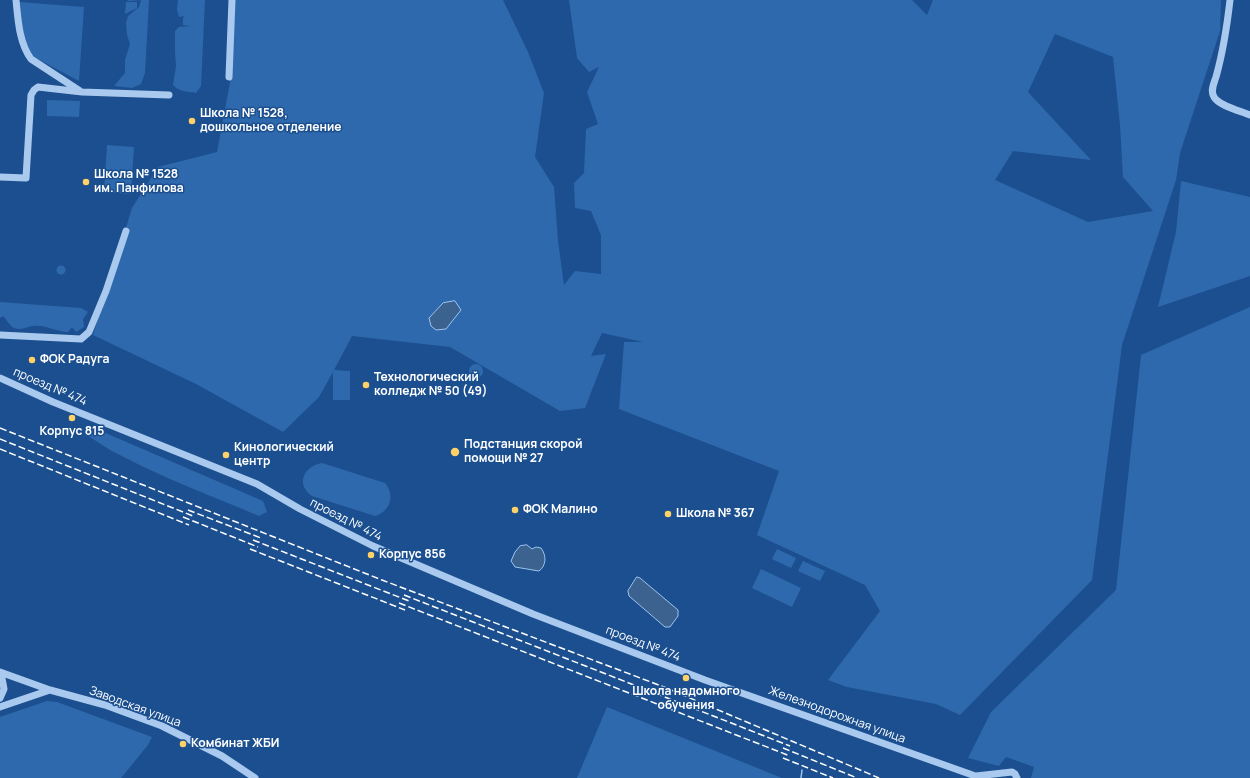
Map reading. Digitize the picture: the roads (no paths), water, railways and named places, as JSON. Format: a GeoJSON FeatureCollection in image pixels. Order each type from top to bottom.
{"type":"FeatureCollection","features":[{"type":"Feature","properties":{"kind":"street"},"geometry":{"type":"LineString","coordinates":[[16,0],[18,24],[26,52],[31,59],[82,92]]}},
{"type":"Feature","properties":{"kind":"street"},"geometry":{"type":"LineString","coordinates":[[229,77],[232,0]]}},
{"type":"Feature","properties":{"kind":"street"},"geometry":{"type":"LineString","coordinates":[[1230,0],[1220,62],[1212,90],[1213,96],[1216,100],[1226,106],[1250,115]]}},
{"type":"Feature","properties":{"kind":"street"},"geometry":{"type":"LineString","coordinates":[[0,177],[26,178],[31,95],[38,87],[82,92],[169,95]]}},
{"type":"Feature","properties":{"kind":"street"},"geometry":{"type":"LineString","coordinates":[[0,335],[81,339],[89,332],[92,326],[106,291],[126,231]]}},
{"type":"Feature","properties":{"kind":"street","name":"проезд № 474"},"geometry":{"type":"LineString","coordinates":[[0,378],[53,402],[150,440],[264,488],[300,509],[377,548],[533,614],[685,672]]}},
{"type":"Feature","properties":{"kind":"street"},"geometry":{"type":"LineString","coordinates":[[0,672],[4,689],[0,698]]}},
{"type":"Feature","properties":{"kind":"street","name":"Заводская улица"},"geometry":{"type":"LineString","coordinates":[[0,672],[50,690],[105,705],[162,726],[222,756],[255,778]]}},
{"type":"Feature","properties":{"kind":"street","name":"Железнодорожная улица"},"geometry":{"type":"LineString","coordinates":[[685,672],[978,777]]}},
{"type":"Feature","properties":{"kind":"street"},"geometry":{"type":"LineString","coordinates":[[0,707],[50,690]]}},
{"type":"Feature","properties":{"kind":"street"},"geometry":{"type":"LineString","coordinates":[[978,777],[1012,772],[1017,778]]}},
{"type":"Feature","properties":{"kind":"waterway"},"geometry":{"type":"LineString","coordinates":[[801,778],[802,770]]}},
{"type":"Feature","properties":{"kind":"railway"},"geometry":{"type":"LineString","coordinates":[[0,428],[382,580],[664,687],[879,778]]}},
{"type":"Feature","properties":{"kind":"railway"},"geometry":{"type":"LineString","coordinates":[[0,439],[193,516]]}},
{"type":"Feature","properties":{"kind":"railway"},"geometry":{"type":"LineString","coordinates":[[0,449],[189,525]]}},
{"type":"Feature","properties":{"kind":"railway"},"geometry":{"type":"LineString","coordinates":[[188,510],[261,538]]}},
{"type":"Feature","properties":{"kind":"railway"},"geometry":{"type":"LineString","coordinates":[[183,517],[258,547]]}},
{"type":"Feature","properties":{"kind":"railway"},"geometry":{"type":"LineString","coordinates":[[253,540],[409,601]]}},
{"type":"Feature","properties":{"kind":"railway"},"geometry":{"type":"LineString","coordinates":[[250,549],[405,610]]}},
{"type":"Feature","properties":{"kind":"railway"},"geometry":{"type":"LineString","coordinates":[[404,595],[790,746]]}},
{"type":"Feature","properties":{"kind":"railway"},"geometry":{"type":"LineString","coordinates":[[399,603],[790,756]]}},
{"type":"Feature","properties":{"kind":"railway"},"geometry":{"type":"LineString","coordinates":[[783,748],[857,778]]}},
{"type":"Feature","properties":{"kind":"railway"},"geometry":{"type":"LineString","coordinates":[[783,758],[833,778]]}},
{"type":"Feature","properties":{"kind":"place","name":"Школа № 1528, дошкольное отделение"},"geometry":{"type":"Point","coordinates":[192,121]}},
{"type":"Feature","properties":{"kind":"place","name":"Школа № 1528 им. Панфилова"},"geometry":{"type":"Point","coordinates":[86,182]}},
{"type":"Feature","properties":{"kind":"place","name":"ФОК Радуга"},"geometry":{"type":"Point","coordinates":[32,360]}},
{"type":"Feature","properties":{"kind":"place","name":"Технологический колледж № 50 (49)"},"geometry":{"type":"Point","coordinates":[366,385]}},
{"type":"Feature","properties":{"kind":"place","name":"Корпус 815"},"geometry":{"type":"Point","coordinates":[72,418]}},
{"type":"Feature","properties":{"kind":"place","name":"Подстанция скорой помощи № 27"},"geometry":{"type":"Point","coordinates":[455,452]}},
{"type":"Feature","properties":{"kind":"place","name":"Кинологический центр"},"geometry":{"type":"Point","coordinates":[226,455]}},
{"type":"Feature","properties":{"kind":"place","name":"ФОК Малино"},"geometry":{"type":"Point","coordinates":[515,510]}},
{"type":"Feature","properties":{"kind":"place","name":"Школа № 367"},"geometry":{"type":"Point","coordinates":[668,514]}},
{"type":"Feature","properties":{"kind":"place","name":"Корпус 856"},"geometry":{"type":"Point","coordinates":[371,555]}},
{"type":"Feature","properties":{"kind":"place","name":"Школа надомного обучения"},"geometry":{"type":"Point","coordinates":[686,678]}},
{"type":"Feature","properties":{"kind":"place","name":"Комбинат ЖБИ"},"geometry":{"type":"Point","coordinates":[183,744]}}]}
